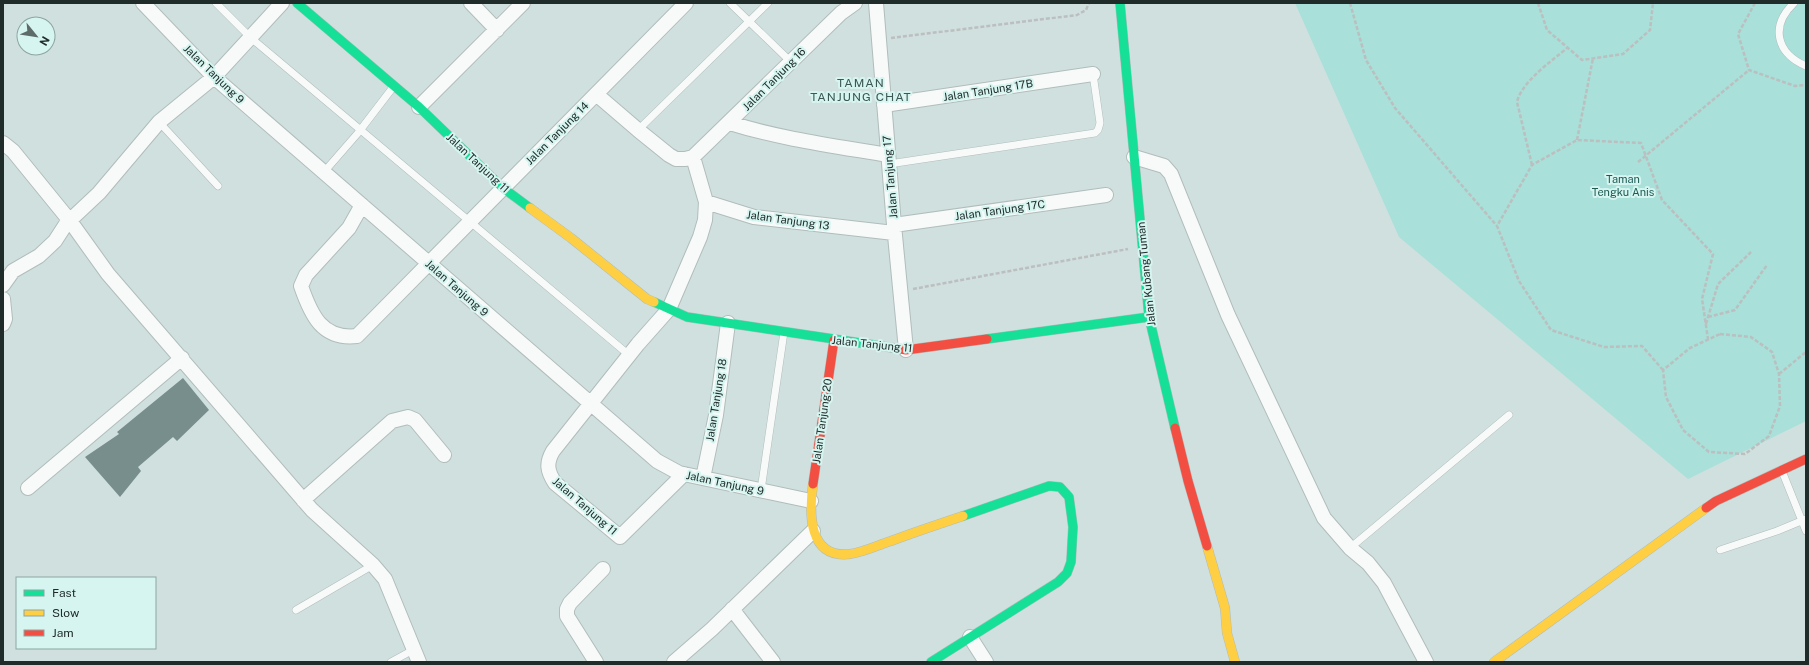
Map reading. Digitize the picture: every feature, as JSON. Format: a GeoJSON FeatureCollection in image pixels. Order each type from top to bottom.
{"type":"FeatureCollection","features":[{"type":"Feature","properties":{"kind":"street","name":"Jalan Tanjung 9"},"geometry":{"type":"LineString","coordinates":[[143,3],[214,77],[657,461],[679,473],[811,501]]}},
{"type":"Feature","properties":{"kind":"street"},"geometry":{"type":"LineString","coordinates":[[3,285],[5,280],[13,271],[39,256],[55,241],[70,221],[100,193],[159,122],[214,77],[282,3]]}},
{"type":"Feature","properties":{"kind":"street","name":"Jalan Tanjung 11"},"geometry":{"type":"LineString","coordinates":[[297,3],[419,107],[503,188],[571,238],[647,299],[687,317],[906,350],[1149,317]]}},
{"type":"Feature","properties":{"kind":"street"},"geometry":{"type":"LineString","coordinates":[[471,3],[497,30]]}},
{"type":"Feature","properties":{"kind":"street"},"geometry":{"type":"LineString","coordinates":[[419,107],[523,3]]}},
{"type":"Feature","properties":{"kind":"street","name":"Jalan Tanjung 14"},"geometry":{"type":"LineString","coordinates":[[362,205],[349,228],[306,275],[301,286],[311,312],[320,325],[333,334],[346,337],[357,336],[686,3]]}},
{"type":"Feature","properties":{"kind":"street","name":"Jalan Tanjung 16"},"geometry":{"type":"LineString","coordinates":[[693,157],[730,123],[841,13],[854,3]]}},
{"type":"Feature","properties":{"kind":"street","name":"Jalan Tanjung 17"},"geometry":{"type":"LineString","coordinates":[[876,3],[888,160],[906,350]]}},
{"type":"Feature","properties":{"kind":"street","name":"Jalan Kubang Tuman"},"geometry":{"type":"LineString","coordinates":[[1120,3],[1149,317],[1188,481],[1225,608],[1236,632]]}},
{"type":"Feature","properties":{"kind":"street","name":"Jalan Tanjung 17B"},"geometry":{"type":"LineString","coordinates":[[884,106],[1093,74]]}},
{"type":"Feature","properties":{"kind":"street"},"geometry":{"type":"LineString","coordinates":[[596,94],[669,155],[676,159],[693,157],[706,202],[705,220],[700,237],[669,309]]}},
{"type":"Feature","properties":{"kind":"street"},"geometry":{"type":"LineString","coordinates":[[730,123],[756,131],[888,160]]}},
{"type":"Feature","properties":{"kind":"street"},"geometry":{"type":"LineString","coordinates":[[3,143],[12,151],[70,221],[108,274],[303,500],[312,510],[373,565],[385,580],[416,656]]}},
{"type":"Feature","properties":{"kind":"street"},"geometry":{"type":"LineString","coordinates":[[1134,158],[1164,166],[1171,174],[1228,315],[1324,518],[1350,548],[1368,563],[1384,583],[1426,662]]}},
{"type":"Feature","properties":{"kind":"street","name":"Jalan Tanjung 17C"},"geometry":{"type":"LineString","coordinates":[[894,229],[1106,195]]}},
{"type":"Feature","properties":{"kind":"street","name":"Jalan Tanjung 13"},"geometry":{"type":"LineString","coordinates":[[706,202],[754,217],[894,229]]}},
{"type":"Feature","properties":{"kind":"street"},"geometry":{"type":"LineString","coordinates":[[3,300],[5,319],[3,324]]}},
{"type":"Feature","properties":{"kind":"street","name":"Jalan Tanjung 11"},"geometry":{"type":"LineString","coordinates":[[669,309],[629,355],[590,404],[554,451],[548,465],[549,474],[555,483],[620,536],[684,474]]}},
{"type":"Feature","properties":{"kind":"street","name":"Jalan Tanjung 18"},"geometry":{"type":"LineString","coordinates":[[703,478],[716,415],[728,323]]}},
{"type":"Feature","properties":{"kind":"street","name":"Jalan Tanjung 20"},"geometry":{"type":"LineString","coordinates":[[813,532],[811,501],[834,340]]}},
{"type":"Feature","properties":{"kind":"street"},"geometry":{"type":"LineString","coordinates":[[28,488],[182,358]]}},
{"type":"Feature","properties":{"kind":"street"},"geometry":{"type":"LineString","coordinates":[[303,500],[396,419],[408,417],[415,420],[444,455]]}},
{"type":"Feature","properties":{"kind":"street"},"geometry":{"type":"LineString","coordinates":[[1494,662],[1716,501],[1782,470],[1806,461]]}},
{"type":"Feature","properties":{"kind":"street"},"geometry":{"type":"LineString","coordinates":[[674,662],[813,532],[820,544],[831,553],[843,556],[856,553],[1049,486],[1060,487],[1069,497],[1073,527],[1071,562],[1067,573],[1058,582],[931,662]]}},
{"type":"Feature","properties":{"kind":"street"},"geometry":{"type":"LineString","coordinates":[[596,662],[567,616],[567,608],[603,569]]}},
{"type":"Feature","properties":{"kind":"street","name":"Jalan Kubang Tuman"},"geometry":{"type":"LineString","coordinates":[[1225,608],[1227,633],[1235,662]]}},
{"type":"Feature","properties":{"kind":"street"},"geometry":{"type":"LineString","coordinates":[[732,609],[773,662]]}},
{"type":"Feature","properties":{"kind":"street"},"geometry":{"type":"LineString","coordinates":[[970,637],[986,662]]}},
{"type":"Feature","properties":{"kind":"lane"},"geometry":{"type":"LineString","coordinates":[[216,3],[251,38],[469,223],[629,355]]}},
{"type":"Feature","properties":{"kind":"lane"},"geometry":{"type":"LineString","coordinates":[[730,3],[790,62]]}},
{"type":"Feature","properties":{"kind":"lane"},"geometry":{"type":"LineString","coordinates":[[638,130],[768,3]]}},
{"type":"Feature","properties":{"kind":"lane"},"geometry":{"type":"LineString","coordinates":[[1794,3],[1785,11],[1780,24],[1779,38],[1784,51],[1794,61],[1806,66]]}},
{"type":"Feature","properties":{"kind":"lane"},"geometry":{"type":"LineString","coordinates":[[888,160],[1095,133],[1098,130],[1100,123],[1093,74]]}},
{"type":"Feature","properties":{"kind":"lane"},"geometry":{"type":"LineString","coordinates":[[324,172],[360,130],[394,86]]}},
{"type":"Feature","properties":{"kind":"lane"},"geometry":{"type":"LineString","coordinates":[[159,122],[218,186]]}},
{"type":"Feature","properties":{"kind":"lane"},"geometry":{"type":"LineString","coordinates":[[761,490],[784,332]]}},
{"type":"Feature","properties":{"kind":"lane"},"geometry":{"type":"LineString","coordinates":[[1350,548],[1509,415]]}},
{"type":"Feature","properties":{"kind":"lane"},"geometry":{"type":"LineString","coordinates":[[1782,470],[1804,520],[1806,530]]}},
{"type":"Feature","properties":{"kind":"lane"},"geometry":{"type":"LineString","coordinates":[[1720,550],[1777,531],[1804,520]]}},
{"type":"Feature","properties":{"kind":"lane"},"geometry":{"type":"LineString","coordinates":[[296,610],[373,565]]}},
{"type":"Feature","properties":{"kind":"lane"},"geometry":{"type":"LineString","coordinates":[[391,662],[416,656]]}},
{"type":"Feature","properties":{"kind":"path"},"geometry":{"type":"LineString","coordinates":[[879,40],[1077,15],[1084,12],[1089,3]]}},
{"type":"Feature","properties":{"kind":"path"},"geometry":{"type":"LineString","coordinates":[[1350,3],[1366,60],[1395,108],[1497,226],[1519,281],[1551,330],[1604,347],[1642,346],[1663,370],[1666,397],[1683,430],[1709,452],[1745,454],[1769,436],[1780,406],[1779,374],[1772,352],[1751,337],[1720,334],[1690,348],[1663,370]]}},
{"type":"Feature","properties":{"kind":"path"},"geometry":{"type":"LineString","coordinates":[[1538,3],[1547,30],[1582,60],[1622,54],[1650,30],[1653,3]]}},
{"type":"Feature","properties":{"kind":"path"},"geometry":{"type":"LineString","coordinates":[[1749,70],[1738,34],[1755,3]]}},
{"type":"Feature","properties":{"kind":"path"},"geometry":{"type":"LineString","coordinates":[[1532,165],[1517,102],[1519,94],[1540,71],[1567,48]]}},
{"type":"Feature","properties":{"kind":"path"},"geometry":{"type":"LineString","coordinates":[[1577,140],[1593,58]]}},
{"type":"Feature","properties":{"kind":"path"},"geometry":{"type":"LineString","coordinates":[[1749,70],[1795,86],[1806,85]]}},
{"type":"Feature","properties":{"kind":"path"},"geometry":{"type":"LineString","coordinates":[[1638,162],[1749,70]]}},
{"type":"Feature","properties":{"kind":"path"},"geometry":{"type":"LineString","coordinates":[[1497,226],[1532,165],[1577,140],[1641,143],[1662,200],[1714,254],[1702,299],[1708,339]]}},
{"type":"Feature","properties":{"kind":"path"},"geometry":{"type":"LineString","coordinates":[[900,291],[1115,250],[1142,248]]}},
{"type":"Feature","properties":{"kind":"path"},"geometry":{"type":"LineString","coordinates":[[1706,325],[1718,284],[1751,252]]}},
{"type":"Feature","properties":{"kind":"path"},"geometry":{"type":"LineString","coordinates":[[1708,318],[1735,310],[1767,265]]}},
{"type":"Feature","properties":{"kind":"path"},"geometry":{"type":"LineString","coordinates":[[1779,374],[1806,352]]}},
{"type":"Feature","properties":{"kind":"green space","name":"Taman Tengku Anis"},"geometry":{"type":"Polygon","coordinates":[[[1295,3],[1806,3],[1806,421],[1688,479],[1399,237],[1295,3]]]}},
{"type":"Feature","properties":{"kind":"building"},"geometry":{"type":"Polygon","coordinates":[[[183,378],[209,410],[177,441],[173,437],[138,467],[141,471],[120,497],[85,457],[119,434],[117,432],[183,378]]]}},
{"type":"Feature","properties":{"kind":"traffic: fast"},"geometry":{"type":"LineString","coordinates":[[297,3],[419,107],[503,188],[530,208]]}},
{"type":"Feature","properties":{"kind":"traffic: fast"},"geometry":{"type":"LineString","coordinates":[[1120,3],[1149,317],[1175,428]]}},
{"type":"Feature","properties":{"kind":"traffic: fast"},"geometry":{"type":"LineString","coordinates":[[654,302],[687,317],[894,348]]}},
{"type":"Feature","properties":{"kind":"traffic: fast"},"geometry":{"type":"LineString","coordinates":[[987,339],[1149,317]]}},
{"type":"Feature","properties":{"kind":"traffic: fast"},"geometry":{"type":"LineString","coordinates":[[931,662],[1058,582],[1067,573],[1071,562],[1073,527],[1069,497],[1060,487],[1049,486],[963,516]]}},
{"type":"Feature","properties":{"kind":"traffic: slow"},"geometry":{"type":"LineString","coordinates":[[530,208],[571,238],[647,299],[654,302]]}},
{"type":"Feature","properties":{"kind":"traffic: slow"},"geometry":{"type":"LineString","coordinates":[[813,484],[811,508],[814,532],[819,542],[826,549],[836,554],[860,552],[963,516]]}},
{"type":"Feature","properties":{"kind":"traffic: slow"},"geometry":{"type":"LineString","coordinates":[[1494,662],[1706,508]]}},
{"type":"Feature","properties":{"kind":"traffic: slow"},"geometry":{"type":"LineString","coordinates":[[1207,546],[1225,608],[1227,633],[1235,662]]}},
{"type":"Feature","properties":{"kind":"traffic: jam"},"geometry":{"type":"LineString","coordinates":[[894,348],[906,350],[987,339]]}},
{"type":"Feature","properties":{"kind":"traffic: jam"},"geometry":{"type":"LineString","coordinates":[[813,484],[834,340]]}},
{"type":"Feature","properties":{"kind":"traffic: jam"},"geometry":{"type":"LineString","coordinates":[[1175,428],[1188,481],[1207,546]]}},
{"type":"Feature","properties":{"kind":"traffic: jam"},"geometry":{"type":"LineString","coordinates":[[1706,508],[1716,501],[1806,459]]}},
{"type":"Feature","properties":{"kind":"district","name":"TAMAN TANJUNG CHAT"},"geometry":{"type":"Point","coordinates":[861,90]}}]}
